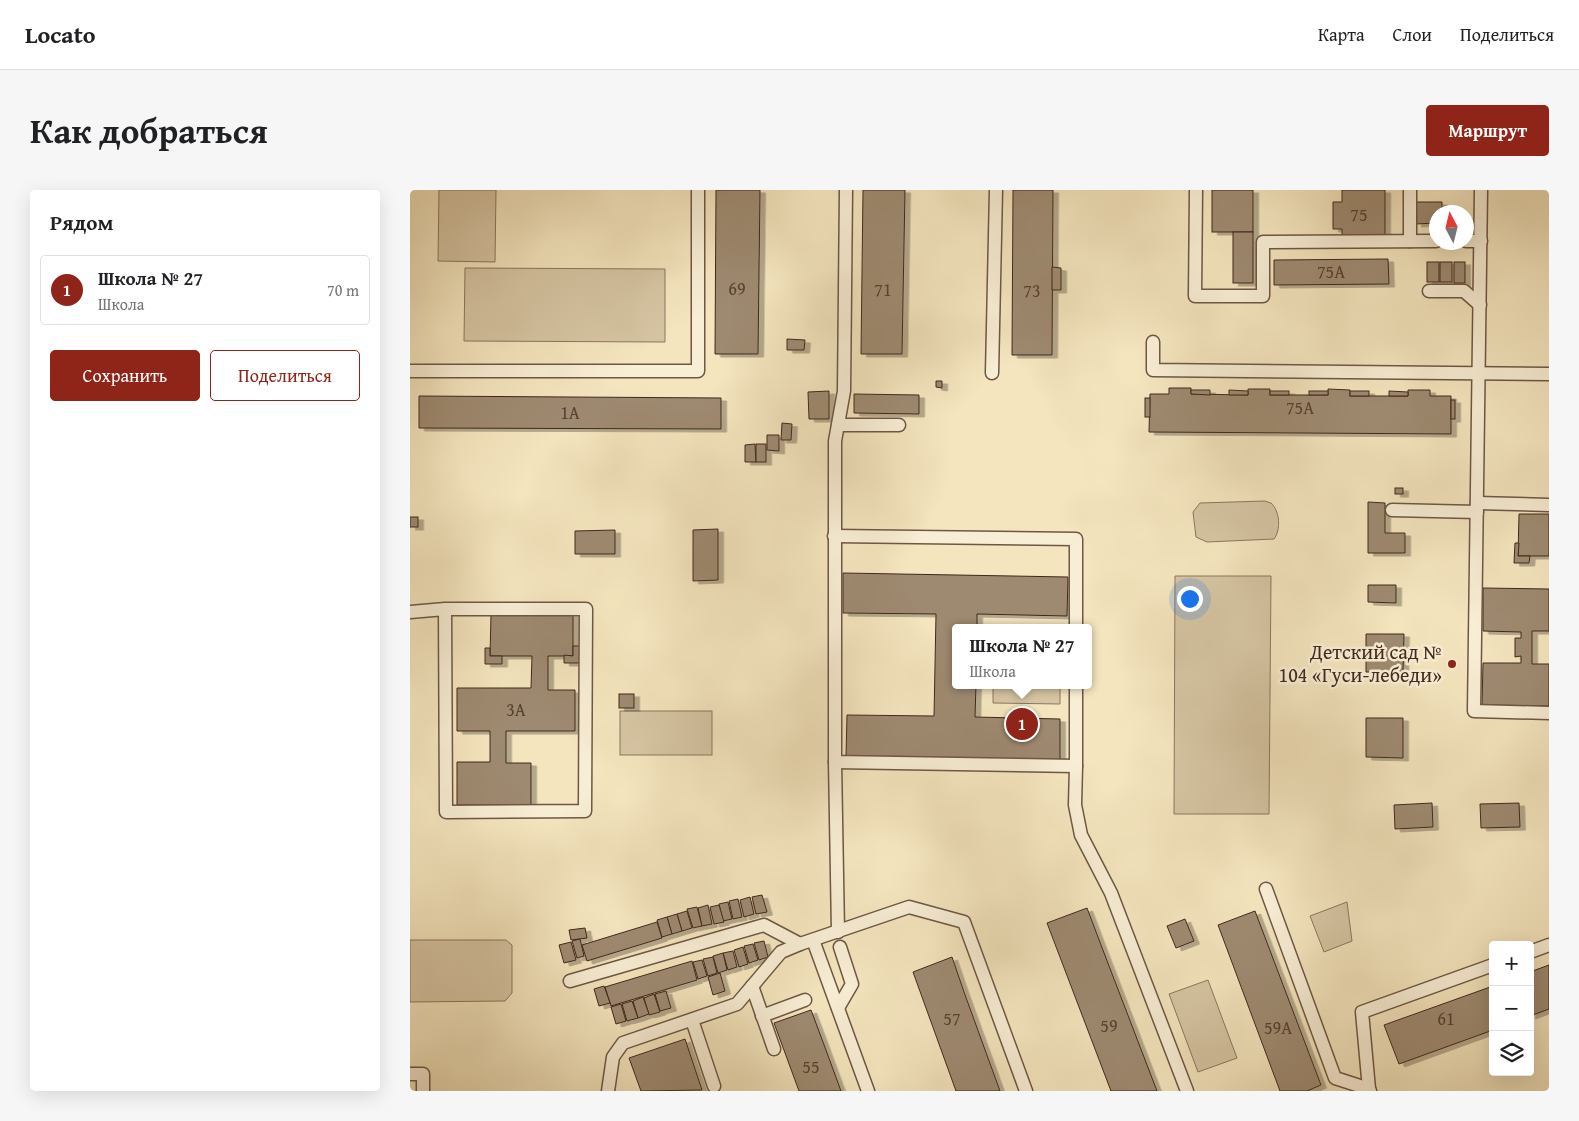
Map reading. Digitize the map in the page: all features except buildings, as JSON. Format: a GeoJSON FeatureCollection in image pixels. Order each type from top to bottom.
{"type":"FeatureCollection","features":[{"type":"Feature","properties":{"kind":"lane"},"geometry":{"type":"LineString","coordinates":[[410,371],[698,371],[698,190]]}},
{"type":"Feature","properties":{"kind":"lane"},"geometry":{"type":"LineString","coordinates":[[838,932],[835,762],[835,441],[844,391],[846,190]]}},
{"type":"Feature","properties":{"kind":"lane"},"geometry":{"type":"LineString","coordinates":[[992,373],[996,190]]}},
{"type":"Feature","properties":{"kind":"lane"},"geometry":{"type":"LineString","coordinates":[[1196,190],[1195,296],[1263,296],[1263,242],[1429,241]]}},
{"type":"Feature","properties":{"kind":"lane"},"geometry":{"type":"LineString","coordinates":[[1410,190],[1410,241]]}},
{"type":"Feature","properties":{"kind":"lane"},"geometry":{"type":"LineString","coordinates":[[1481,190],[1474,711],[1549,713]]}},
{"type":"Feature","properties":{"kind":"lane"},"geometry":{"type":"LineString","coordinates":[[1474,241],[1481,241]]}},
{"type":"Feature","properties":{"kind":"lane"},"geometry":{"type":"LineString","coordinates":[[1429,291],[1464,291],[1480,305]]}},
{"type":"Feature","properties":{"kind":"lane"},"geometry":{"type":"LineString","coordinates":[[1154,342],[1153,370],[1549,374]]}},
{"type":"Feature","properties":{"kind":"lane"},"geometry":{"type":"LineString","coordinates":[[838,425],[899,425]]}},
{"type":"Feature","properties":{"kind":"lane"},"geometry":{"type":"LineString","coordinates":[[1392,510],[1549,505]]}},
{"type":"Feature","properties":{"kind":"lane"},"geometry":{"type":"LineString","coordinates":[[834,536],[1076,539],[1076,624]]}},
{"type":"Feature","properties":{"kind":"lane"},"geometry":{"type":"LineString","coordinates":[[410,612],[445,609],[586,609],[585,811],[446,812],[445,609]]}},
{"type":"Feature","properties":{"kind":"lane"},"geometry":{"type":"LineString","coordinates":[[1076,689],[1076,805],[1081,835],[1111,893],[1187,1091]]}},
{"type":"Feature","properties":{"kind":"lane"},"geometry":{"type":"LineString","coordinates":[[835,762],[1076,766]]}},
{"type":"Feature","properties":{"kind":"lane"},"geometry":{"type":"LineString","coordinates":[[1266,889],[1335,1078],[1370,1090],[1362,1012],[1489,966]]}},
{"type":"Feature","properties":{"kind":"lane"},"geometry":{"type":"LineString","coordinates":[[608,1091],[613,1057],[622,1043],[737,1004],[781,952],[909,907],[964,922],[1026,1091]]}},
{"type":"Feature","properties":{"kind":"lane"},"geometry":{"type":"LineString","coordinates":[[570,982],[764,925],[800,944]]}},
{"type":"Feature","properties":{"kind":"lane"},"geometry":{"type":"LineString","coordinates":[[813,940],[868,1091]]}},
{"type":"Feature","properties":{"kind":"lane"},"geometry":{"type":"LineString","coordinates":[[1534,951],[1549,945]]}},
{"type":"Feature","properties":{"kind":"lane"},"geometry":{"type":"LineString","coordinates":[[838,1008],[852,984],[840,947]]}},
{"type":"Feature","properties":{"kind":"lane"},"geometry":{"type":"LineString","coordinates":[[752,986],[774,1049]]}},
{"type":"Feature","properties":{"kind":"lane"},"geometry":{"type":"LineString","coordinates":[[762,1016],[805,1000]]}},
{"type":"Feature","properties":{"kind":"lane"},"geometry":{"type":"LineString","coordinates":[[692,1020],[714,1086]]}},
{"type":"Feature","properties":{"kind":"lane"},"geometry":{"type":"LineString","coordinates":[[410,1074],[423,1074],[423,1091]]}},
{"type":"Feature","properties":{"kind":"shaded area"},"geometry":{"type":"Polygon","coordinates":[[[439,190],[496,190],[495,262],[438,261],[439,190]]]}},
{"type":"Feature","properties":{"kind":"shaded area"},"geometry":{"type":"Polygon","coordinates":[[[465,268],[665,269],[665,342],[464,341],[465,268]]]}},
{"type":"Feature","properties":{"kind":"shaded area"},"geometry":{"type":"Polygon","coordinates":[[[1265,501],[1274,506],[1278,516],[1278,531],[1274,539],[1207,542],[1196,537],[1193,512],[1200,503],[1265,501]]]}},
{"type":"Feature","properties":{"kind":"shaded area"},"geometry":{"type":"Polygon","coordinates":[[[1175,576],[1271,576],[1269,814],[1174,814],[1175,576]]]}},
{"type":"Feature","properties":{"kind":"shaded area"},"geometry":{"type":"Polygon","coordinates":[[[993,689],[1060,689],[1060,704],[993,703],[993,689]]]}},
{"type":"Feature","properties":{"kind":"shaded area"},"geometry":{"type":"Polygon","coordinates":[[[620,711],[712,711],[712,755],[620,755],[620,711]]]}},
{"type":"Feature","properties":{"kind":"shaded area"},"geometry":{"type":"Polygon","coordinates":[[[1347,902],[1352,941],[1324,952],[1310,916],[1347,902]]]}},
{"type":"Feature","properties":{"kind":"shaded area"},"geometry":{"type":"Polygon","coordinates":[[[410,940],[506,940],[512,945],[512,993],[505,1001],[410,1002],[410,940]]]}},
{"type":"Feature","properties":{"kind":"shaded area"},"geometry":{"type":"Polygon","coordinates":[[[1208,980],[1237,1058],[1198,1072],[1169,994],[1208,980]]]}},
{"type":"Feature","properties":{"kind":"place","name":"Детский сад № 104 «Гуси-лебеди»"},"geometry":{"type":"Point","coordinates":[1452,664]}},
{"type":"Feature","properties":{"kind":"place","name":"Школа № 27"},"geometry":{"type":"Point","coordinates":[1022,724]}}]}
